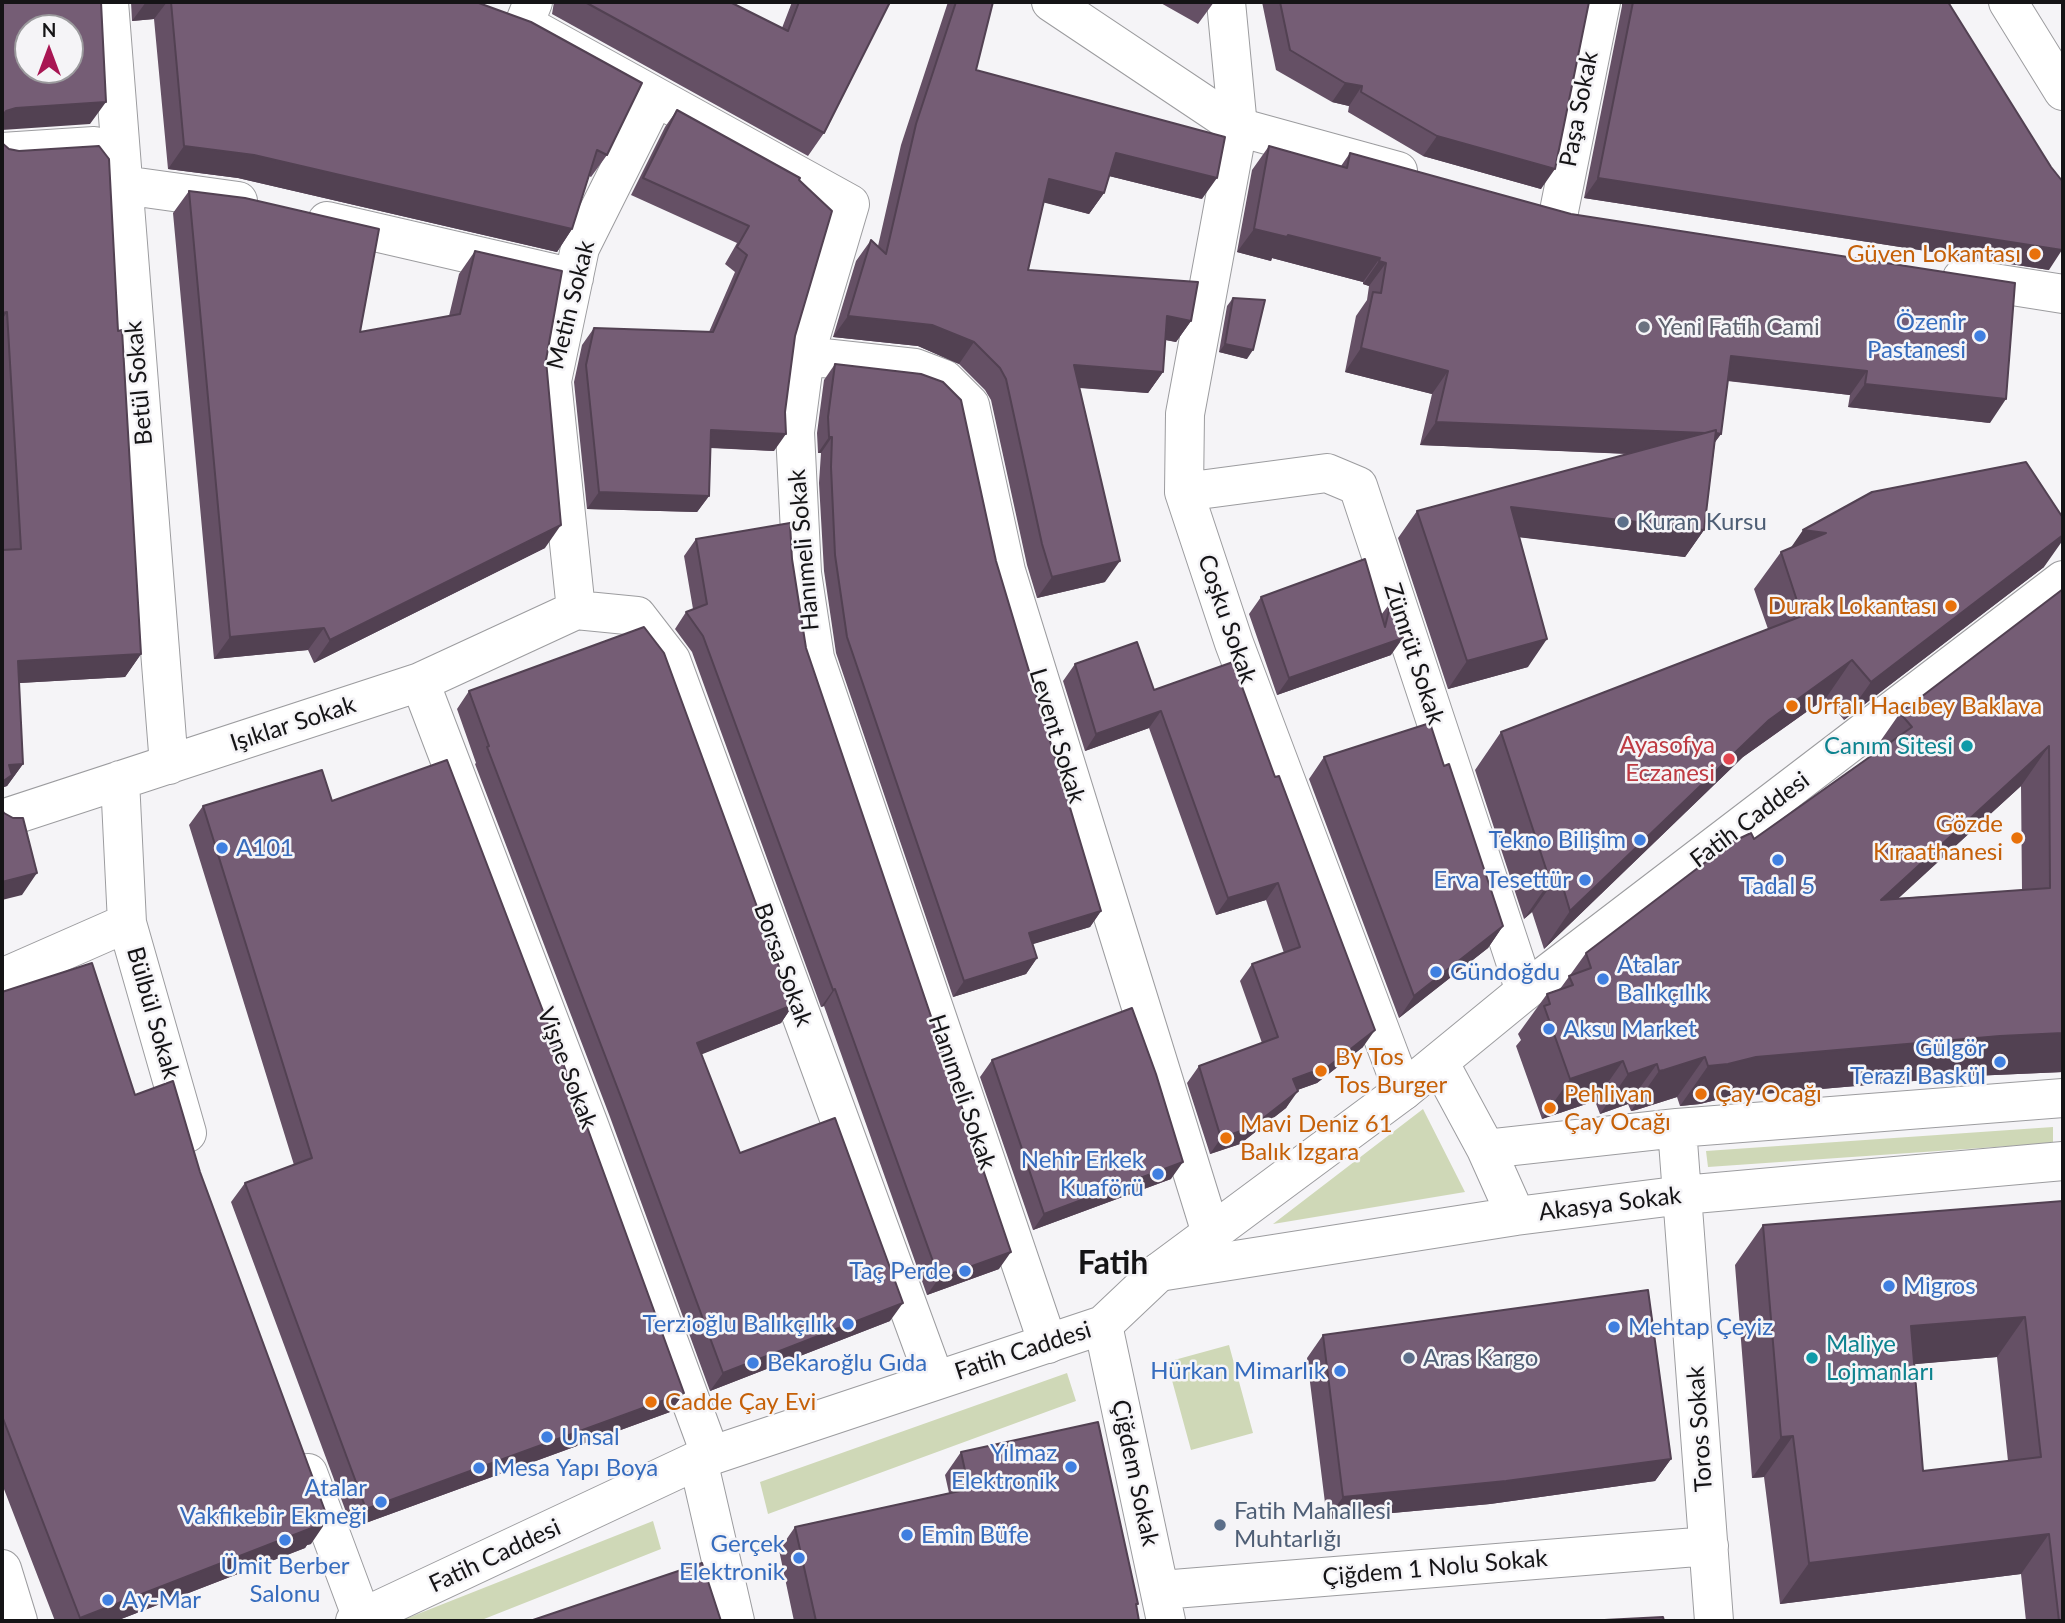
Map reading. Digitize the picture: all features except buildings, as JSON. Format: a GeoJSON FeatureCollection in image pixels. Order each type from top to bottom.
{"type":"FeatureCollection","features":[{"type":"Feature","properties":{"kind":"street","name":"Betül Sokak"},"geometry":{"type":"LineString","coordinates":[[109,2],[169,765]]}},
{"type":"Feature","properties":{"kind":"street"},"geometry":{"type":"LineString","coordinates":[[1051,2],[1238,127],[1424,179]]}},
{"type":"Feature","properties":{"kind":"street","name":"Coşku Sokak"},"geometry":{"type":"LineString","coordinates":[[1226,2],[1238,127],[1185,414],[1184,492],[1234,643],[1403,1091]]}},
{"type":"Feature","properties":{"kind":"street","name":"Paşa Sokak"},"geometry":{"type":"LineString","coordinates":[[1599,222],[1544,212],[1601,2]]}},
{"type":"Feature","properties":{"kind":"street"},"geometry":{"type":"LineString","coordinates":[[2008,2],[2063,91]]}},
{"type":"Feature","properties":{"kind":"street","name":"Hanımeli Sokak"},"geometry":{"type":"LineString","coordinates":[[487,11],[528,13],[655,98],[850,204],[805,356],[796,432],[802,573],[815,658],[1048,1344]]}},
{"type":"Feature","properties":{"kind":"street","name":"Metin Sokak"},"geometry":{"type":"LineString","coordinates":[[576,610],[552,381],[580,248],[655,98]]}},
{"type":"Feature","properties":{"kind":"street"},"geometry":{"type":"LineString","coordinates":[[2,152],[94,146],[123,185],[233,200],[574,278]]}},
{"type":"Feature","properties":{"kind":"street"},"geometry":{"type":"LineString","coordinates":[[1927,273],[2063,294]]}},
{"type":"Feature","properties":{"kind":"street","name":"Levent Sokak"},"geometry":{"type":"LineString","coordinates":[[805,356],[915,368],[944,379],[970,405],[1006,571],[1211,1233]]}},
{"type":"Feature","properties":{"kind":"street","name":"Zümrüt Sokak"},"geometry":{"type":"LineString","coordinates":[[1184,492],[1327,474],[1358,486],[1525,990]]}},
{"type":"Feature","properties":{"kind":"street","name":"Fatih Caddesi"},"geometry":{"type":"LineString","coordinates":[[358,1620],[704,1458],[1103,1325],[1159,1272],[1403,1091],[1525,990],[2063,580]]}},
{"type":"Feature","properties":{"kind":"street","name":"Işıklar Sokak"},"geometry":{"type":"LineString","coordinates":[[2,819],[420,682],[576,610]]}},
{"type":"Feature","properties":{"kind":"street","name":"Borsa Sokak"},"geometry":{"type":"LineString","coordinates":[[576,610],[637,616],[671,660],[935,1380]]}},
{"type":"Feature","properties":{"kind":"street","name":"Vişne Sokak"},"geometry":{"type":"LineString","coordinates":[[420,682],[584,1112],[704,1458],[735,1621]]}},
{"type":"Feature","properties":{"kind":"street","name":"Bülbül Sokak"},"geometry":{"type":"LineString","coordinates":[[120,780],[127,923],[195,1163]]}},
{"type":"Feature","properties":{"kind":"street"},"geometry":{"type":"LineString","coordinates":[[2,978],[127,923]]}},
{"type":"Feature","properties":{"kind":"street"},"geometry":{"type":"LineString","coordinates":[[1439,1062],[1486,1149],[1516,1216]]}},
{"type":"Feature","properties":{"kind":"street"},"geometry":{"type":"LineString","coordinates":[[1486,1149],[1676,1128],[2063,1098]]}},
{"type":"Feature","properties":{"kind":"street","name":"Toros Sokak"},"geometry":{"type":"LineString","coordinates":[[1676,1128],[1714,1621]]}},
{"type":"Feature","properties":{"kind":"street","name":"Akasya Sokak"},"geometry":{"type":"LineString","coordinates":[[1159,1272],[1516,1216],[1683,1195],[2063,1161]]}},
{"type":"Feature","properties":{"kind":"street","name":"Çiğdem Sokak"},"geometry":{"type":"LineString","coordinates":[[1103,1325],[1164,1606]]}},
{"type":"Feature","properties":{"kind":"street"},"geometry":{"type":"LineString","coordinates":[[295,1436],[358,1620]]}},
{"type":"Feature","properties":{"kind":"street","name":"Çiğdem 1 Nolu Sokak"},"geometry":{"type":"LineString","coordinates":[[1164,1606],[1709,1546]]}},
{"type":"Feature","properties":{"kind":"street"},"geometry":{"type":"LineString","coordinates":[[2,1569],[18,1621]]}},
{"type":"Feature","properties":{"kind":"green space"},"geometry":{"type":"Polygon","coordinates":[[[1423,1109],[1465,1192],[1273,1224],[1423,1109]]]}},
{"type":"Feature","properties":{"kind":"green space"},"geometry":{"type":"Polygon","coordinates":[[[2053,1127],[2053,1143],[1708,1167],[1706,1151],[2053,1127]]]}},
{"type":"Feature","properties":{"kind":"green space"},"geometry":{"type":"Polygon","coordinates":[[[1229,1345],[1253,1433],[1191,1450],[1167,1362],[1229,1345]]]}},
{"type":"Feature","properties":{"kind":"green space"},"geometry":{"type":"Polygon","coordinates":[[[1067,1373],[1076,1401],[768,1514],[760,1482],[1067,1373]]]}},
{"type":"Feature","properties":{"kind":"green space"},"geometry":{"type":"Polygon","coordinates":[[[653,1521],[661,1549],[479,1621],[400,1621],[653,1521]]]}},
{"type":"Feature","properties":{"kind":"place","name":"Güven Lokantası"},"geometry":{"type":"Point","coordinates":[2035,254]}},
{"type":"Feature","properties":{"kind":"place","name":"Yeni Fatih Cami"},"geometry":{"type":"Point","coordinates":[1644,327]}},
{"type":"Feature","properties":{"kind":"place","name":"Özenir Pastanesi"},"geometry":{"type":"Point","coordinates":[1980,336]}},
{"type":"Feature","properties":{"kind":"place","name":"Kuran Kursu"},"geometry":{"type":"Point","coordinates":[1623,522]}},
{"type":"Feature","properties":{"kind":"place","name":"Durak Lokantası"},"geometry":{"type":"Point","coordinates":[1951,606]}},
{"type":"Feature","properties":{"kind":"place","name":"Urfalı Hacıbey Baklava"},"geometry":{"type":"Point","coordinates":[1792,706]}},
{"type":"Feature","properties":{"kind":"place","name":"Canım Sitesi"},"geometry":{"type":"Point","coordinates":[1967,746]}},
{"type":"Feature","properties":{"kind":"place","name":"Ayasofya Eczanesi"},"geometry":{"type":"Point","coordinates":[1729,759]}},
{"type":"Feature","properties":{"kind":"place","name":"Gözde Kıraathanesi"},"geometry":{"type":"Point","coordinates":[2017,838]}},
{"type":"Feature","properties":{"kind":"place","name":"Tekno Bilişim"},"geometry":{"type":"Point","coordinates":[1640,840]}},
{"type":"Feature","properties":{"kind":"place","name":"A101"},"geometry":{"type":"Point","coordinates":[222,848]}},
{"type":"Feature","properties":{"kind":"place","name":"Tadal 5"},"geometry":{"type":"Point","coordinates":[1778,860]}},
{"type":"Feature","properties":{"kind":"place","name":"Erva Tesettür"},"geometry":{"type":"Point","coordinates":[1585,880]}},
{"type":"Feature","properties":{"kind":"place","name":"Gündoğdu"},"geometry":{"type":"Point","coordinates":[1436,972]}},
{"type":"Feature","properties":{"kind":"place","name":"Atalar Balıkçılık"},"geometry":{"type":"Point","coordinates":[1603,979]}},
{"type":"Feature","properties":{"kind":"place","name":"Aksu Market"},"geometry":{"type":"Point","coordinates":[1549,1029]}},
{"type":"Feature","properties":{"kind":"place","name":"Gülgör Terazi Baskül"},"geometry":{"type":"Point","coordinates":[2000,1062]}},
{"type":"Feature","properties":{"kind":"place","name":"By Tos Tos Burger"},"geometry":{"type":"Point","coordinates":[1321,1071]}},
{"type":"Feature","properties":{"kind":"place","name":"Çay Ocağı"},"geometry":{"type":"Point","coordinates":[1701,1094]}},
{"type":"Feature","properties":{"kind":"place","name":"Pehlivan Çay Ocağı"},"geometry":{"type":"Point","coordinates":[1550,1108]}},
{"type":"Feature","properties":{"kind":"place","name":"Mavi Deniz 61 Balık Izgara"},"geometry":{"type":"Point","coordinates":[1226,1138]}},
{"type":"Feature","properties":{"kind":"place","name":"Nehir Erkek Kuaförü"},"geometry":{"type":"Point","coordinates":[1158,1174]}},
{"type":"Feature","properties":{"kind":"place","name":"Taç Perde"},"geometry":{"type":"Point","coordinates":[965,1271]}},
{"type":"Feature","properties":{"kind":"place","name":"Migros"},"geometry":{"type":"Point","coordinates":[1889,1286]}},
{"type":"Feature","properties":{"kind":"place","name":"Terzioğlu Balıkçılık"},"geometry":{"type":"Point","coordinates":[848,1324]}},
{"type":"Feature","properties":{"kind":"place","name":"Mehtap Çeyiz"},"geometry":{"type":"Point","coordinates":[1614,1327]}},
{"type":"Feature","properties":{"kind":"place","name":"Aras Kargo"},"geometry":{"type":"Point","coordinates":[1409,1358]}},
{"type":"Feature","properties":{"kind":"place","name":"Maliye Lojmanları"},"geometry":{"type":"Point","coordinates":[1812,1358]}},
{"type":"Feature","properties":{"kind":"place","name":"Bekaroğlu Gıda"},"geometry":{"type":"Point","coordinates":[753,1363]}},
{"type":"Feature","properties":{"kind":"place","name":"Hürkan Mimarlık"},"geometry":{"type":"Point","coordinates":[1340,1371]}},
{"type":"Feature","properties":{"kind":"place","name":"Cadde Çay Evi"},"geometry":{"type":"Point","coordinates":[651,1402]}},
{"type":"Feature","properties":{"kind":"place","name":"Unsal"},"geometry":{"type":"Point","coordinates":[547,1437]}},
{"type":"Feature","properties":{"kind":"place","name":"Yılmaz Elektronik"},"geometry":{"type":"Point","coordinates":[1071,1467]}},
{"type":"Feature","properties":{"kind":"place","name":"Mesa Yapı Boya"},"geometry":{"type":"Point","coordinates":[479,1468]}},
{"type":"Feature","properties":{"kind":"place","name":"Atalar Vakfıkebir Ekmeği"},"geometry":{"type":"Point","coordinates":[381,1502]}},
{"type":"Feature","properties":{"kind":"place","name":"Fatih Mahallesi Muhtarlığı"},"geometry":{"type":"Point","coordinates":[1220,1525]}},
{"type":"Feature","properties":{"kind":"place","name":"Emin Büfe"},"geometry":{"type":"Point","coordinates":[907,1535]}},
{"type":"Feature","properties":{"kind":"place","name":"Ümit Berber Salonu"},"geometry":{"type":"Point","coordinates":[285,1540]}},
{"type":"Feature","properties":{"kind":"place","name":"Gerçek Elektronik"},"geometry":{"type":"Point","coordinates":[799,1558]}},
{"type":"Feature","properties":{"kind":"place","name":"Ay-Mar"},"geometry":{"type":"Point","coordinates":[108,1600]}},
{"type":"Feature","properties":{"kind":"district","name":"Fatih"},"geometry":{"type":"Point","coordinates":[1113,1264]}}]}
